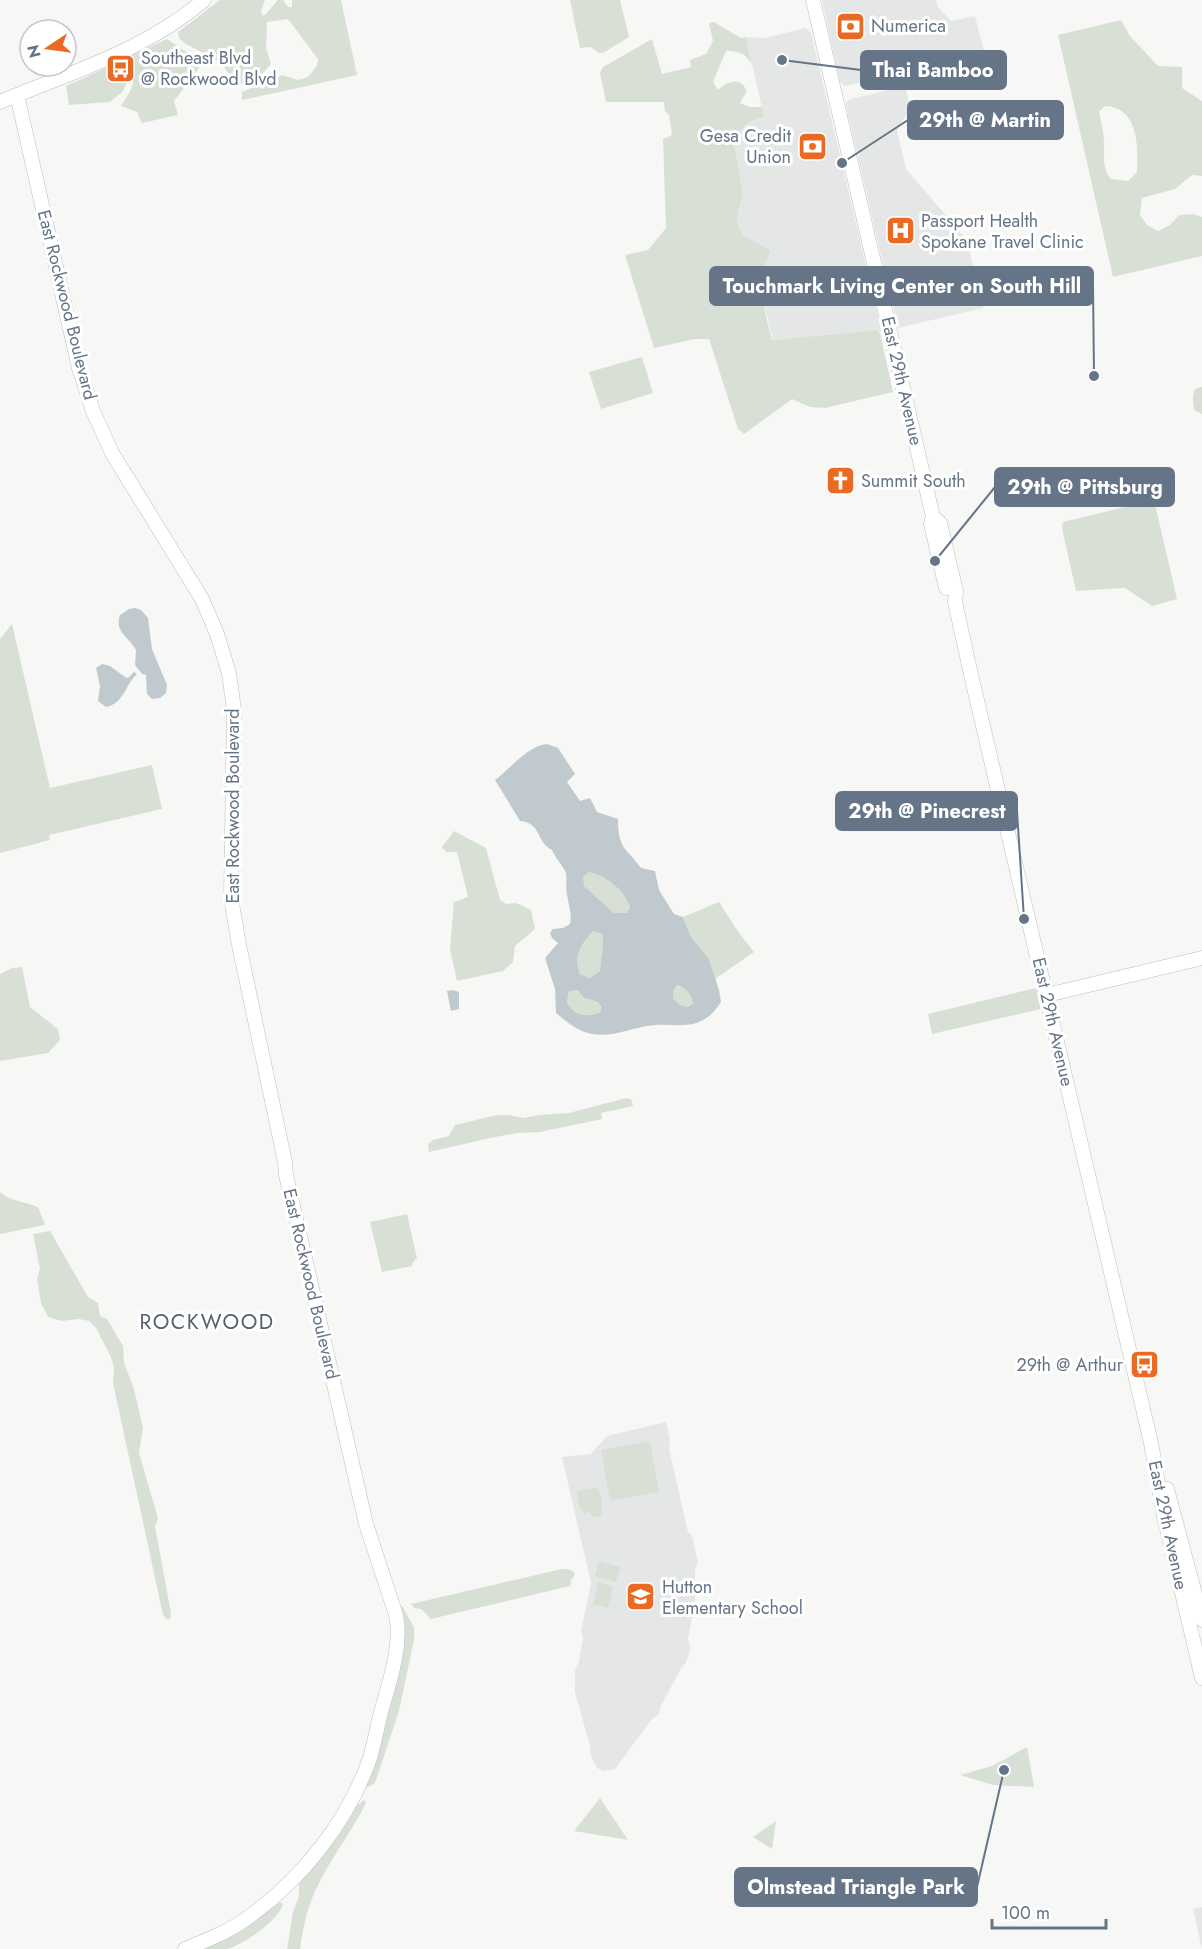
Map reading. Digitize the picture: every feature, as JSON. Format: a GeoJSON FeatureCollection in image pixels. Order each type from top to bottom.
{"type":"FeatureCollection","features":[{"type":"Feature","properties":{"kind":"street"},"geometry":{"type":"LineString","coordinates":[[0,102],[155,35],[183,18],[204,0]]}},
{"type":"Feature","properties":{"kind":"street","name":"East 29th Avenue"},"geometry":{"type":"LineString","coordinates":[[813,0],[933,517],[931,525],[946,590],[955,602],[1151,1443],[1164,1516],[1202,1678]]}},
{"type":"Feature","properties":{"kind":"street","name":"East Rockwood Boulevard"},"geometry":{"type":"LineString","coordinates":[[17,95],[79,368],[93,411],[112,453],[202,599],[217,633],[230,673],[234,710],[231,898],[238,945],[286,1175],[361,1504],[396,1615],[397,1636],[394,1658],[370,1758],[340,1818],[320,1848],[293,1881],[245,1920],[185,1949]]}},
{"type":"Feature","properties":{"kind":"street"},"geometry":{"type":"LineString","coordinates":[[1047,995],[1202,957]]}},
{"type":"Feature","properties":{"kind":"street","name":"East 29th Avenue"},"geometry":{"type":"LineString","coordinates":[[1151,1443],[1175,1513],[1202,1620]]}},
{"type":"Feature","properties":{"kind":"shaded area"},"geometry":{"type":"Polygon","coordinates":[[[220,0],[265,0],[261,11],[262,15],[265,15],[278,0],[283,0],[288,7],[292,7],[292,0],[341,0],[357,75],[242,100],[242,92],[282,75],[298,80],[308,77],[317,66],[318,59],[288,19],[267,22],[266,48],[271,64],[256,81],[241,84],[233,79],[220,62],[179,38],[178,32],[220,0]]]}},
{"type":"Feature","properties":{"kind":"shaded area"},"geometry":{"type":"Polygon","coordinates":[[[570,0],[620,0],[629,37],[603,53],[591,47],[580,48],[570,0]]]}},
{"type":"Feature","properties":{"kind":"shaded area"},"geometry":{"type":"Polygon","coordinates":[[[822,0],[936,0],[938,7],[951,21],[975,16],[984,51],[978,56],[845,86],[840,82],[822,0]]]}},
{"type":"Feature","properties":{"kind":"shaded area"},"geometry":{"type":"Polygon","coordinates":[[[1121,20],[1130,36],[1158,66],[1182,67],[1182,88],[1202,101],[1202,176],[1192,175],[1175,189],[1142,198],[1140,215],[1147,225],[1158,231],[1170,225],[1179,215],[1194,214],[1202,217],[1202,256],[1113,277],[1058,35],[1121,20]],[[1105,106],[1099,112],[1104,134],[1105,166],[1111,179],[1128,181],[1137,172],[1136,140],[1130,121],[1116,108],[1105,106]]]}},
{"type":"Feature","properties":{"kind":"shaded area"},"geometry":{"type":"Polygon","coordinates":[[[714,22],[741,38],[746,37],[752,65],[741,54],[726,51],[713,82],[718,90],[730,82],[741,83],[747,91],[740,103],[750,107],[762,107],[764,117],[746,125],[734,142],[743,194],[737,218],[739,229],[744,236],[771,251],[763,274],[762,296],[772,340],[878,330],[893,392],[825,408],[810,407],[792,399],[744,434],[738,429],[709,339],[695,339],[654,348],[625,255],[648,250],[666,228],[663,139],[672,135],[669,115],[665,111],[664,102],[606,102],[600,73],[603,67],[652,39],[662,74],[691,67],[690,60],[706,54],[713,41],[709,23],[714,22]]]}},
{"type":"Feature","properties":{"kind":"shaded area"},"geometry":{"type":"Polygon","coordinates":[[[805,28],[811,33],[882,333],[878,330],[773,340],[760,287],[763,267],[771,252],[744,236],[739,229],[737,218],[743,194],[734,142],[750,120],[764,117],[746,37],[765,38],[805,28]]]}},
{"type":"Feature","properties":{"kind":"shaded area"},"geometry":{"type":"Polygon","coordinates":[[[167,39],[183,50],[205,60],[174,101],[178,115],[142,123],[137,112],[121,106],[133,83],[133,72],[128,57],[167,39]]]}},
{"type":"Feature","properties":{"kind":"shaded area"},"geometry":{"type":"Polygon","coordinates":[[[121,61],[128,80],[123,91],[110,102],[69,105],[66,86],[121,61]]]}},
{"type":"Feature","properties":{"kind":"shaded area"},"geometry":{"type":"Polygon","coordinates":[[[905,86],[910,108],[897,131],[906,169],[967,240],[983,308],[898,328],[846,102],[905,86]]]}},
{"type":"Feature","properties":{"kind":"shaded area"},"geometry":{"type":"Polygon","coordinates":[[[642,357],[653,393],[601,409],[589,372],[642,357]]]}},
{"type":"Feature","properties":{"kind":"shaded area"},"geometry":{"type":"Polygon","coordinates":[[[1202,387],[1202,414],[1194,410],[1193,399],[1194,390],[1202,387]]]}},
{"type":"Feature","properties":{"kind":"shaded area"},"geometry":{"type":"Polygon","coordinates":[[[1154,500],[1177,599],[1152,606],[1125,588],[1076,591],[1062,528],[1063,522],[1154,500]]]}},
{"type":"Feature","properties":{"kind":"shaded area"},"geometry":{"type":"Polygon","coordinates":[[[135,608],[141,610],[148,618],[152,649],[167,685],[166,693],[160,698],[152,699],[147,694],[146,675],[142,674],[135,665],[136,650],[119,626],[120,615],[135,608]]]}},
{"type":"Feature","properties":{"kind":"shaded area"},"geometry":{"type":"Polygon","coordinates":[[[12,624],[50,788],[152,765],[162,809],[49,835],[50,840],[0,853],[0,639],[12,624]]]}},
{"type":"Feature","properties":{"kind":"shaded area"},"geometry":{"type":"Polygon","coordinates":[[[102,664],[110,666],[128,678],[134,672],[137,674],[121,698],[106,707],[98,701],[100,686],[96,668],[102,664]]]}},
{"type":"Feature","properties":{"kind":"shaded area"},"geometry":{"type":"Polygon","coordinates":[[[547,744],[558,748],[575,774],[567,782],[580,801],[590,798],[597,812],[618,819],[621,843],[641,868],[655,871],[659,890],[674,914],[683,917],[691,937],[709,959],[721,1002],[713,1013],[704,1019],[690,1024],[656,1025],[600,1035],[572,1026],[556,1013],[555,989],[545,958],[558,943],[550,933],[553,929],[563,928],[570,924],[566,873],[552,850],[543,842],[532,825],[520,821],[495,780],[533,748],[547,744]],[[589,872],[583,877],[584,886],[614,913],[627,913],[630,907],[619,889],[602,877],[589,872]],[[593,931],[582,946],[577,961],[578,967],[580,974],[590,978],[600,971],[602,934],[593,931]],[[678,985],[673,991],[673,998],[680,1005],[688,1007],[693,1004],[684,988],[678,985]],[[578,990],[569,991],[567,1002],[577,1013],[590,1015],[601,1012],[598,1002],[584,998],[578,990]]]}},
{"type":"Feature","properties":{"kind":"shaded area"},"geometry":{"type":"Polygon","coordinates":[[[454,831],[486,848],[500,900],[506,904],[516,903],[531,910],[535,929],[515,946],[513,962],[503,971],[457,981],[450,949],[454,902],[468,897],[457,852],[446,852],[442,847],[454,831]]]}},
{"type":"Feature","properties":{"kind":"shaded area"},"geometry":{"type":"Polygon","coordinates":[[[589,872],[602,877],[624,894],[630,907],[627,913],[614,913],[584,886],[582,877],[589,872]]]}},
{"type":"Feature","properties":{"kind":"shaded area"},"geometry":{"type":"Polygon","coordinates":[[[719,902],[754,952],[715,979],[709,959],[691,937],[683,917],[719,902]]]}},
{"type":"Feature","properties":{"kind":"shaded area"},"geometry":{"type":"Polygon","coordinates":[[[593,931],[602,934],[603,948],[600,971],[590,978],[580,974],[577,961],[579,951],[593,931]]]}},
{"type":"Feature","properties":{"kind":"shaded area"},"geometry":{"type":"Polygon","coordinates":[[[22,967],[30,1007],[58,1029],[60,1040],[48,1053],[0,1061],[0,974],[12,968],[22,967]]]}},
{"type":"Feature","properties":{"kind":"shaded area"},"geometry":{"type":"Polygon","coordinates":[[[679,985],[691,998],[693,1004],[688,1007],[680,1005],[673,998],[673,991],[679,985]]]}},
{"type":"Feature","properties":{"kind":"shaded area"},"geometry":{"type":"Polygon","coordinates":[[[1036,988],[1041,1009],[932,1034],[928,1014],[1036,988]]]}},
{"type":"Feature","properties":{"kind":"shaded area"},"geometry":{"type":"Polygon","coordinates":[[[569,990],[579,990],[584,998],[598,1002],[601,1012],[590,1015],[577,1013],[567,1002],[569,990]]]}},
{"type":"Feature","properties":{"kind":"shaded area"},"geometry":{"type":"Polygon","coordinates":[[[447,991],[459,992],[459,1009],[451,1011],[447,991]]]}},
{"type":"Feature","properties":{"kind":"shaded area"},"geometry":{"type":"Polygon","coordinates":[[[626,1098],[631,1099],[633,1106],[601,1113],[602,1119],[540,1132],[495,1137],[429,1152],[428,1144],[433,1140],[449,1136],[455,1125],[497,1115],[523,1118],[569,1113],[626,1098]]]}},
{"type":"Feature","properties":{"kind":"shaded area"},"geometry":{"type":"Polygon","coordinates":[[[0,1192],[38,1207],[45,1225],[0,1234],[0,1192]]]}},
{"type":"Feature","properties":{"kind":"shaded area"},"geometry":{"type":"Polygon","coordinates":[[[407,1214],[417,1258],[412,1266],[382,1272],[370,1222],[407,1214]]]}},
{"type":"Feature","properties":{"kind":"shaded area"},"geometry":{"type":"Polygon","coordinates":[[[50,1231],[88,1297],[98,1303],[100,1316],[107,1319],[123,1346],[124,1363],[134,1389],[143,1428],[139,1453],[158,1518],[155,1526],[171,1613],[170,1619],[163,1615],[113,1383],[114,1368],[111,1357],[96,1328],[89,1321],[79,1319],[62,1321],[48,1317],[41,1303],[37,1279],[40,1269],[33,1234],[50,1231]]]}},
{"type":"Feature","properties":{"kind":"shaded area","name":"Hutton Elementary School"},"geometry":{"type":"Polygon","coordinates":[[[666,1422],[670,1441],[669,1449],[688,1532],[692,1536],[698,1562],[695,1571],[695,1602],[688,1639],[691,1649],[659,1714],[652,1719],[615,1769],[604,1771],[597,1768],[591,1756],[575,1692],[575,1670],[579,1662],[583,1638],[581,1631],[591,1583],[562,1457],[591,1454],[607,1436],[666,1422]]]}},
{"type":"Feature","properties":{"kind":"shaded area"},"geometry":{"type":"Polygon","coordinates":[[[650,1441],[659,1492],[610,1501],[601,1450],[650,1441]]]}},
{"type":"Feature","properties":{"kind":"shaded area"},"geometry":{"type":"Polygon","coordinates":[[[597,1487],[602,1508],[601,1516],[595,1517],[588,1511],[585,1514],[579,1506],[577,1491],[597,1487]]]}},
{"type":"Feature","properties":{"kind":"shaded area"},"geometry":{"type":"Polygon","coordinates":[[[599,1561],[620,1567],[616,1582],[595,1576],[599,1561]]]}},
{"type":"Feature","properties":{"kind":"shaded area"},"geometry":{"type":"Polygon","coordinates":[[[562,1569],[570,1570],[575,1575],[570,1586],[431,1619],[421,1609],[414,1608],[411,1604],[562,1569]]]}},
{"type":"Feature","properties":{"kind":"shaded area"},"geometry":{"type":"Polygon","coordinates":[[[598,1582],[613,1586],[608,1608],[593,1604],[598,1582]]]}},
{"type":"Feature","properties":{"kind":"shaded area"},"geometry":{"type":"Polygon","coordinates":[[[400,1606],[414,1627],[414,1640],[399,1711],[375,1783],[365,1787],[404,1629],[400,1606]]]}},
{"type":"Feature","properties":{"kind":"shaded area"},"geometry":{"type":"Polygon","coordinates":[[[1027,1747],[1034,1787],[993,1785],[960,1775],[992,1766],[1027,1747]]]}},
{"type":"Feature","properties":{"kind":"shaded area"},"geometry":{"type":"Polygon","coordinates":[[[600,1798],[628,1840],[574,1831],[600,1798]]]}},
{"type":"Feature","properties":{"kind":"shaded area"},"geometry":{"type":"Polygon","coordinates":[[[364,1800],[366,1803],[359,1816],[315,1891],[300,1949],[287,1949],[293,1912],[299,1896],[299,1884],[328,1848],[353,1809],[364,1800]]]}},
{"type":"Feature","properties":{"kind":"shaded area"},"geometry":{"type":"Polygon","coordinates":[[[776,1821],[772,1849],[753,1837],[776,1821]]]}},
{"type":"Feature","properties":{"kind":"shaded area"},"geometry":{"type":"Polygon","coordinates":[[[280,1902],[283,1905],[279,1912],[251,1937],[227,1949],[203,1949],[248,1925],[280,1902]]]}},
{"type":"Feature","properties":{"kind":"shaded area"},"geometry":{"type":"Polygon","coordinates":[[[1202,1907],[1202,1949],[1193,1909],[1202,1907]]]}},
{"type":"Feature","properties":{"kind":"place","name":"Numerica"},"geometry":{"type":"Point","coordinates":[850,26]}},
{"type":"Feature","properties":{"kind":"place","name":"Thai Bamboo"},"geometry":{"type":"Point","coordinates":[782,60]}},
{"type":"Feature","properties":{"kind":"place","name":"Southeast Blvd @ Rockwood Blvd"},"geometry":{"type":"Point","coordinates":[120,68]}},
{"type":"Feature","properties":{"kind":"place","name":"Gesa Credit Union"},"geometry":{"type":"Point","coordinates":[812,146]}},
{"type":"Feature","properties":{"kind":"place","name":"29th @ Martin"},"geometry":{"type":"Point","coordinates":[842,163]}},
{"type":"Feature","properties":{"kind":"place","name":"Passport Health Spokane Travel Clinic"},"geometry":{"type":"Point","coordinates":[900,231]}},
{"type":"Feature","properties":{"kind":"place","name":"Touchmark Living Center on South Hill"},"geometry":{"type":"Point","coordinates":[1094,376]}},
{"type":"Feature","properties":{"kind":"place","name":"Summit South"},"geometry":{"type":"Point","coordinates":[840,481]}},
{"type":"Feature","properties":{"kind":"place","name":"29th @ Pittsburg"},"geometry":{"type":"Point","coordinates":[935,561]}},
{"type":"Feature","properties":{"kind":"place","name":"29th @ Pinecrest"},"geometry":{"type":"Point","coordinates":[1024,919]}},
{"type":"Feature","properties":{"kind":"place","name":"29th @ Arthur"},"geometry":{"type":"Point","coordinates":[1144,1365]}},
{"type":"Feature","properties":{"kind":"place","name":"Hutton Elementary School"},"geometry":{"type":"Point","coordinates":[641,1597]}},
{"type":"Feature","properties":{"kind":"place","name":"Olmstead Triangle Park"},"geometry":{"type":"Point","coordinates":[1004,1770]}},
{"type":"Feature","properties":{"kind":"district","name":"ROCKWOOD"},"geometry":{"type":"Point","coordinates":[207,1322]}}]}
